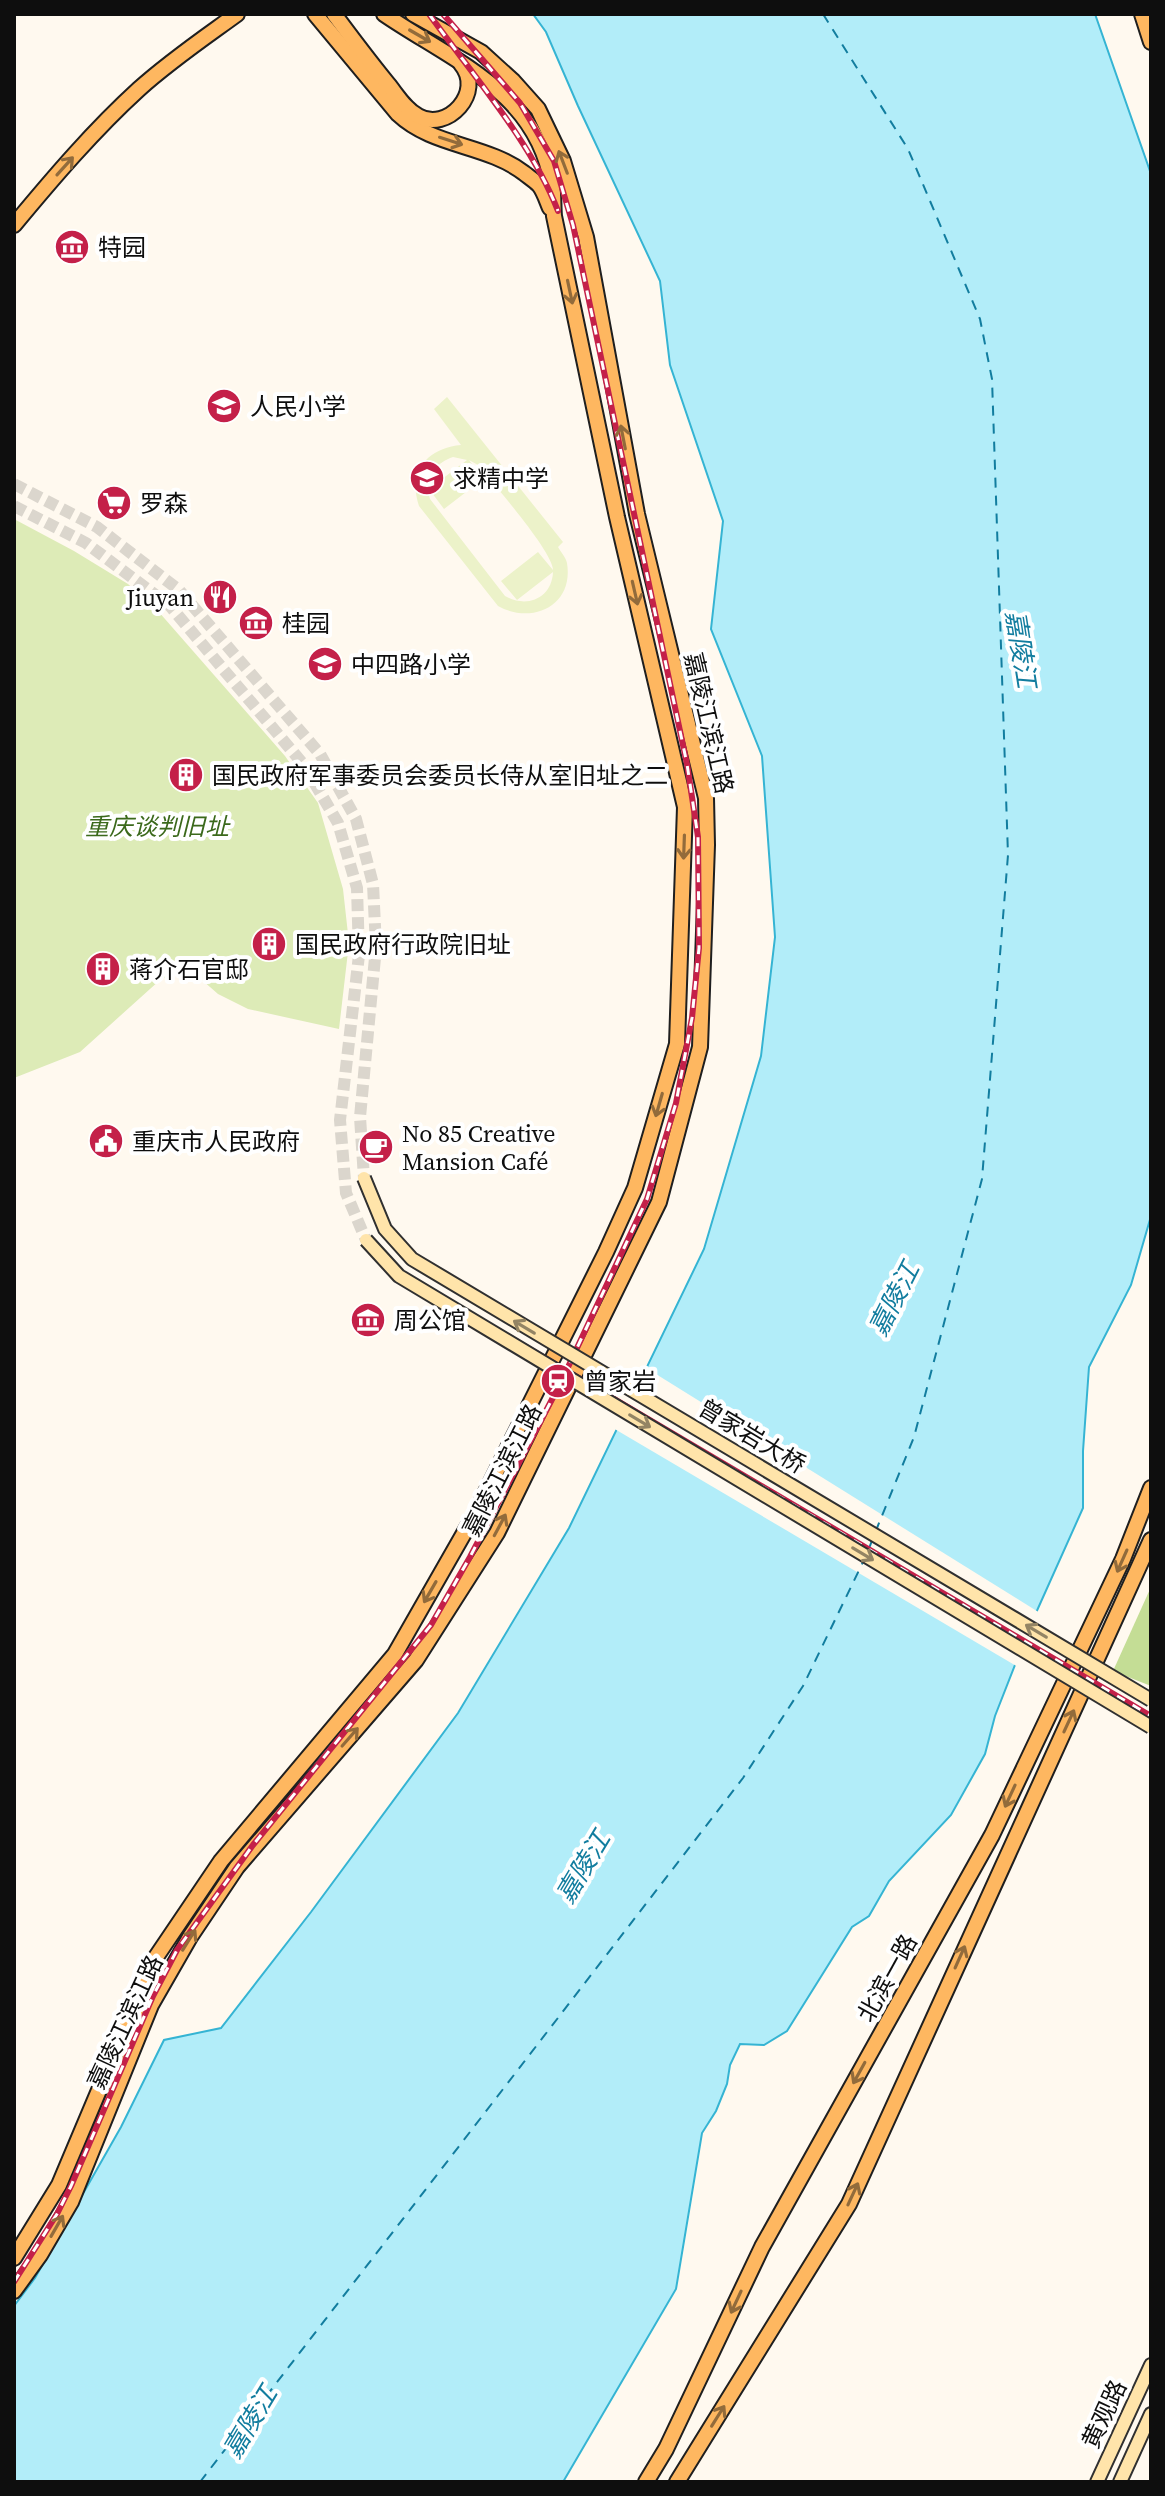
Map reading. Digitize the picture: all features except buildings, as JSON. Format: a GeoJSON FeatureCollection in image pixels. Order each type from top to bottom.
{"type":"FeatureCollection","features":[{"type":"Feature","properties":{"kind":"main road"},"geometry":{"type":"LineString","coordinates":[[183,53],[220,14]]}},
{"type":"Feature","properties":{"kind":"main road"},"geometry":{"type":"LineString","coordinates":[[14,224],[140,88],[237,14]]}},
{"type":"Feature","properties":{"kind":"main road"},"geometry":{"type":"LineString","coordinates":[[183,53],[247,14]]}},
{"type":"Feature","properties":{"kind":"main road"},"geometry":{"type":"LineString","coordinates":[[315,14],[409,125],[494,155],[514,166],[539,185],[554,216]]}},
{"type":"Feature","properties":{"kind":"main road"},"geometry":{"type":"LineString","coordinates":[[326,14],[355,44]]}},
{"type":"Feature","properties":{"kind":"main road"},"geometry":{"type":"LineString","coordinates":[[334,14],[406,107],[425,119],[441,118],[462,103],[470,87],[470,78],[456,57]]}},
{"type":"Feature","properties":{"kind":"main road"},"geometry":{"type":"LineString","coordinates":[[384,14],[456,57],[505,96],[526,121],[542,152],[552,184],[554,216]]}},
{"type":"Feature","properties":{"kind":"main road","name":"嘉陵江滨江路"},"geometry":{"type":"LineString","coordinates":[[14,2291],[40,2255],[71,2202],[151,2005],[190,1937],[237,1867],[416,1660],[497,1533],[659,1202],[700,1047],[706,798],[637,514],[586,237],[563,161],[538,109],[481,52],[413,14]]}},
{"type":"Feature","properties":{"kind":"main road"},"geometry":{"type":"LineString","coordinates":[[1142,14],[1151,42]]}},
{"type":"Feature","properties":{"kind":"main road","name":"嘉陵江滨江路"},"geometry":{"type":"LineString","coordinates":[[14,2258],[59,2185],[154,1960],[221,1861],[395,1654],[475,1514],[635,1188],[677,1044],[685,807],[617,517],[554,216]]}},
{"type":"Feature","properties":{"kind":"main road","name":"曾家岩大桥"},"geometry":{"type":"LineString","coordinates":[[364,1178],[385,1229],[412,1259],[1151,1700]]}},
{"type":"Feature","properties":{"kind":"main road","name":"曾家岩大桥"},"geometry":{"type":"LineString","coordinates":[[366,1240],[399,1276],[1151,1727]]}},
{"type":"Feature","properties":{"kind":"main road","name":"北滨一路"},"geometry":{"type":"LineString","coordinates":[[646,2482],[666,2449],[762,2247],[992,1835],[1123,1559],[1151,1488]]}},
{"type":"Feature","properties":{"kind":"main road"},"geometry":{"type":"LineString","coordinates":[[677,2482],[849,2204],[1151,1540]]}},
{"type":"Feature","properties":{"kind":"main road","name":"黄观路"},"geometry":{"type":"LineString","coordinates":[[1097,2482],[1151,2365]]}},
{"type":"Feature","properties":{"kind":"main road","name":"黄观路"},"geometry":{"type":"LineString","coordinates":[[1120,2482],[1151,2414]]}},
{"type":"Feature","properties":{"kind":"green space"},"geometry":{"type":"Polygon","coordinates":[[[447,397],[563,542],[558,547],[566,561],[567,578],[564,591],[548,608],[524,613],[498,606],[419,506],[416,482],[423,464],[439,451],[461,445],[434,409],[447,397]],[[453,457],[436,468],[428,485],[430,499],[505,596],[513,600],[522,601],[537,599],[548,589],[553,572],[517,600],[501,581],[538,552],[553,570],[550,561],[521,518],[478,465],[469,460],[483,479],[444,509],[429,489],[467,460],[453,457]]]}},
{"type":"Feature","properties":{"kind":"green space","name":"重庆谈判旧址"},"geometry":{"type":"Polygon","coordinates":[[[14,519],[128,584],[158,611],[285,756],[318,803],[343,889],[349,943],[339,1029],[248,1009],[218,994],[186,966],[160,980],[80,1052],[14,1078],[14,519]]]}},
{"type":"Feature","properties":{"kind":"green space"},"geometry":{"type":"Polygon","coordinates":[[[1151,1587],[1151,1686],[1113,1671],[1151,1587]]]}},
{"type":"Feature","properties":{"kind":"water","name":"嘉陵江"},"geometry":{"type":"Polygon","coordinates":[[[533,14],[1095,14],[1151,174],[1151,1216],[1131,1285],[1089,1367],[1083,1451],[1083,1508],[1031,1624],[995,1716],[985,1754],[951,1815],[889,1881],[869,1916],[852,1927],[787,2031],[764,2045],[740,2044],[716,2111],[702,2133],[676,2289],[563,2482],[14,2482],[14,2306],[35,2278],[121,2127],[164,2040],[221,2028],[458,1713],[569,1528],[704,1249],[761,1056],[775,937],[762,756],[711,629],[723,521],[670,365],[660,281],[546,32],[533,14]]]}},
{"type":"Feature","properties":{"kind":"pier"},"geometry":{"type":"Polygon","coordinates":[[[643,1366],[1040,1613],[1018,1667],[613,1428],[643,1366]]]}},
{"type":"Feature","properties":{"kind":"ferry route"},"geometry":{"type":"LineString","coordinates":[[823,14],[908,149],[980,319],[992,379],[1008,855],[982,1179],[914,1437],[877,1528]]}},
{"type":"Feature","properties":{"kind":"ferry route"},"geometry":{"type":"LineString","coordinates":[[868,1551],[873,1538]]}},
{"type":"Feature","properties":{"kind":"ferry route"},"geometry":{"type":"LineString","coordinates":[[200,2482],[743,1778],[803,1686],[864,1560]]}},
{"type":"Feature","properties":{"kind":"tunnel"},"geometry":{"type":"LineString","coordinates":[[14,484],[97,527],[179,590],[320,754],[356,819],[373,884],[376,947],[360,1117],[364,1178]]}},
{"type":"Feature","properties":{"kind":"tunnel"},"geometry":{"type":"LineString","coordinates":[[14,506],[86,543],[170,606],[304,765],[338,823],[357,888],[359,955],[340,1120],[346,1193],[366,1240]]}},
{"type":"Feature","properties":{"kind":"railway"},"geometry":{"type":"LineString","coordinates":[[429,14],[517,135],[547,185],[558,211]]}},
{"type":"Feature","properties":{"kind":"railway"},"geometry":{"type":"LineString","coordinates":[[14,2282],[71,2186],[153,1996],[177,1950],[253,1845],[431,1625],[470,1557],[561,1382],[647,1199],[676,1103],[692,1018],[699,948],[698,837],[687,764],[573,225],[554,161],[520,103],[443,14]]}},
{"type":"Feature","properties":{"kind":"railway"},"geometry":{"type":"LineString","coordinates":[[432,1299],[501,1332],[1151,1716]]}},
{"type":"Feature","properties":{"kind":"place","name":"特园"},"geometry":{"type":"Point","coordinates":[72,247]}},
{"type":"Feature","properties":{"kind":"place","name":"人民小学"},"geometry":{"type":"Point","coordinates":[224,406]}},
{"type":"Feature","properties":{"kind":"place","name":"求精中学"},"geometry":{"type":"Point","coordinates":[427,478]}},
{"type":"Feature","properties":{"kind":"place","name":"罗森"},"geometry":{"type":"Point","coordinates":[114,503]}},
{"type":"Feature","properties":{"kind":"place","name":"Jiuyan"},"geometry":{"type":"Point","coordinates":[220,597]}},
{"type":"Feature","properties":{"kind":"place","name":"桂园"},"geometry":{"type":"Point","coordinates":[256,623]}},
{"type":"Feature","properties":{"kind":"place","name":"中四路小学"},"geometry":{"type":"Point","coordinates":[325,664]}},
{"type":"Feature","properties":{"kind":"place","name":"国民政府军事委员会委员长侍从室旧址之二"},"geometry":{"type":"Point","coordinates":[186,775]}},
{"type":"Feature","properties":{"kind":"place","name":"国民政府行政院旧址"},"geometry":{"type":"Point","coordinates":[269,944]}},
{"type":"Feature","properties":{"kind":"place","name":"蒋介石官邸"},"geometry":{"type":"Point","coordinates":[103,969]}},
{"type":"Feature","properties":{"kind":"place","name":"重庆市人民政府"},"geometry":{"type":"Point","coordinates":[106,1141]}},
{"type":"Feature","properties":{"kind":"place","name":"No 85 Creative Mansion Café"},"geometry":{"type":"Point","coordinates":[376,1147]}},
{"type":"Feature","properties":{"kind":"place","name":"周公馆"},"geometry":{"type":"Point","coordinates":[368,1320]}},
{"type":"Feature","properties":{"kind":"place","name":"曾家岩"},"geometry":{"type":"Point","coordinates":[558,1381]}}]}
